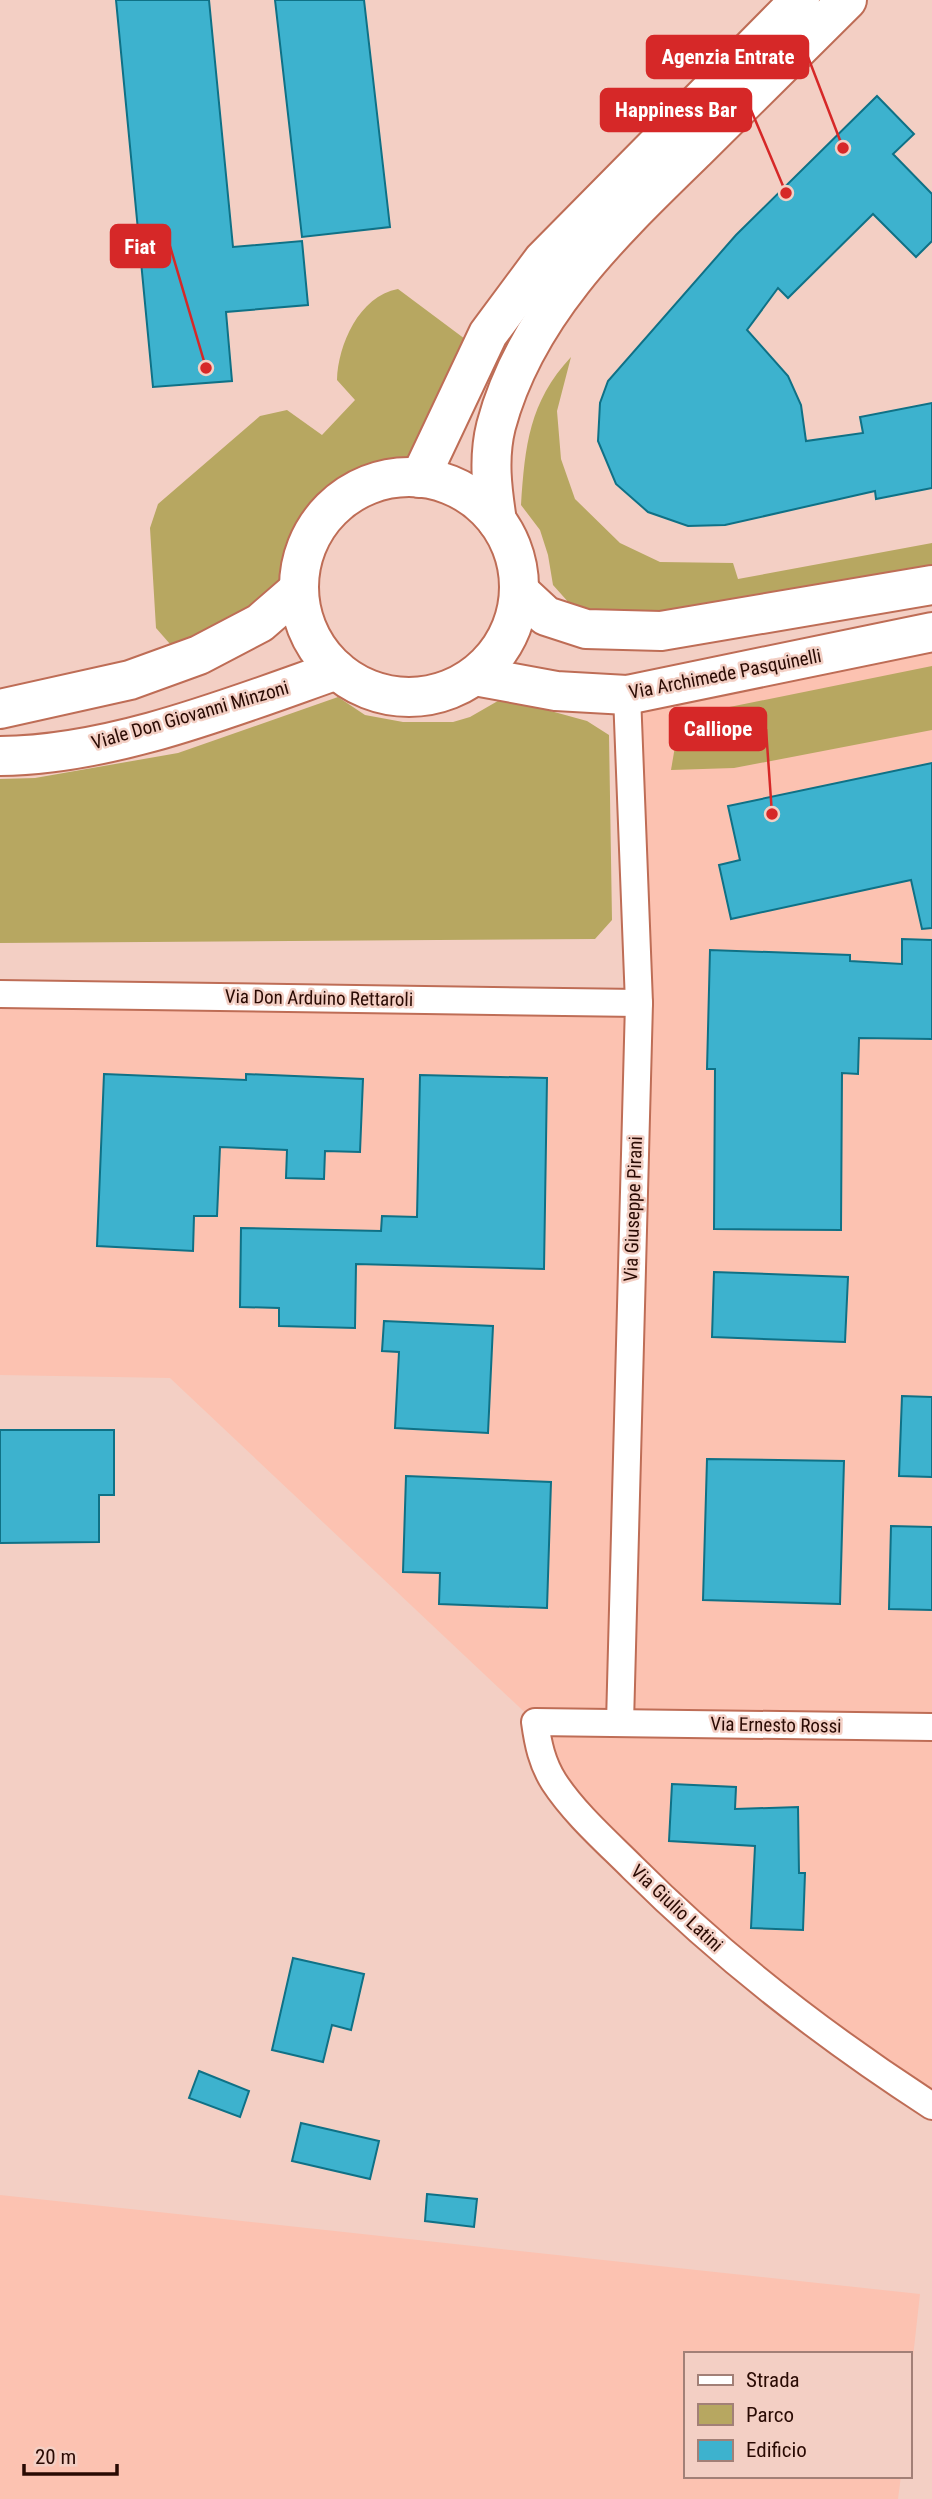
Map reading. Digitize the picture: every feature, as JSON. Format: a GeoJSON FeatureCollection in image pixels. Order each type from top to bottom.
{"type":"FeatureCollection","features":[{"type":"Feature","properties":{"kind":"main road"},"geometry":{"type":"LineString","coordinates":[[420,478],[488,334],[543,260],[800,0]]}},
{"type":"Feature","properties":{"kind":"main road"},"geometry":{"type":"LineString","coordinates":[[497,521],[463,491],[420,478],[383,480],[348,495],[321,520],[304,553],[298,590],[309,634],[321,654],[337,670],[368,690],[405,698],[442,693],[475,676],[493,659],[507,639],[516,615],[519,591],[514,554],[497,521],[490,478],[496,427],[520,363],[550,310],[585,263],[847,0]]}},
{"type":"Feature","properties":{"kind":"main road"},"geometry":{"type":"LineString","coordinates":[[519,591],[547,616],[586,629],[661,631],[932,585]]}},
{"type":"Feature","properties":{"kind":"main road"},"geometry":{"type":"LineString","coordinates":[[0,709],[131,680],[199,655],[260,623],[298,590]]}},
{"type":"Feature","properties":{"kind":"main road","name":"Via Archimede Pasquinelli"},"geometry":{"type":"LineString","coordinates":[[475,676],[556,691],[627,695],[932,632]]}},
{"type":"Feature","properties":{"kind":"main road","name":"Viale Don Giovanni Minzoni"},"geometry":{"type":"LineString","coordinates":[[0,756],[87,746],[142,733],[256,699],[337,670]]}},
{"type":"Feature","properties":{"kind":"street","name":"Via Giuseppe Pirani"},"geometry":{"type":"LineString","coordinates":[[620,1723],[639,1003],[627,695]]}},
{"type":"Feature","properties":{"kind":"street","name":"Via Don Arduino Rettaroli"},"geometry":{"type":"LineString","coordinates":[[0,994],[639,1003]]}},
{"type":"Feature","properties":{"kind":"street","name":"Via Giulio Latini"},"geometry":{"type":"LineString","coordinates":[[620,1723],[535,1722],[539,1752],[555,1782],[598,1833],[655,1890],[769,1992],[842,2047],[932,2106]]}},
{"type":"Feature","properties":{"kind":"street","name":"Via Ernesto Rossi"},"geometry":{"type":"LineString","coordinates":[[620,1723],[932,1727]]}},
{"type":"Feature","properties":{"kind":"shaded area"},"geometry":{"type":"Polygon","coordinates":[[[932,632],[932,2106],[842,2047],[555,1782],[535,1722],[170,1378],[0,1375],[0,994],[638,1003],[627,695],[932,632]]]}},
{"type":"Feature","properties":{"kind":"shaded area"},"geometry":{"type":"Polygon","coordinates":[[[0,2195],[920,2294],[911,2375],[911,2352],[684,2352],[684,2478],[901,2478],[898,2499],[0,2499],[0,2195]]]}},
{"type":"Feature","properties":{"kind":"green space"},"geometry":{"type":"Polygon","coordinates":[[[398,289],[465,339],[419,456],[352,478],[326,499],[301,541],[288,588],[194,646],[170,644],[156,628],[150,528],[158,504],[260,416],[287,410],[322,435],[355,400],[337,380],[341,352],[353,324],[372,301],[384,293],[398,289]]]}},
{"type":"Feature","properties":{"kind":"green space"},"geometry":{"type":"Polygon","coordinates":[[[571,357],[557,411],[561,459],[575,499],[620,543],[660,562],[733,563],[738,579],[932,543],[932,577],[700,617],[596,614],[570,604],[553,585],[540,530],[521,505],[528,444],[538,408],[557,374],[571,357]]]}},
{"type":"Feature","properties":{"kind":"green space"},"geometry":{"type":"Polygon","coordinates":[[[932,666],[932,730],[734,768],[671,770],[680,717],[932,666]]]}},
{"type":"Feature","properties":{"kind":"green space"},"geometry":{"type":"Polygon","coordinates":[[[338,697],[365,715],[403,722],[453,722],[470,717],[503,698],[587,721],[609,735],[612,920],[595,939],[0,943],[0,779],[35,778],[178,753],[338,697]]]}},
{"type":"Feature","properties":{"kind":"building"},"geometry":{"type":"Polygon","coordinates":[[[116,0],[209,0],[233,247],[302,241],[308,305],[226,312],[232,381],[153,387],[116,0]]]}},
{"type":"Feature","properties":{"kind":"building"},"geometry":{"type":"Polygon","coordinates":[[[275,0],[364,0],[390,227],[302,237],[275,0]]]}},
{"type":"Feature","properties":{"kind":"building"},"geometry":{"type":"Polygon","coordinates":[[[877,96],[914,134],[893,154],[932,194],[932,241],[916,257],[873,214],[788,298],[778,288],[747,330],[788,376],[801,405],[806,441],[863,433],[860,417],[932,403],[932,488],[876,499],[875,491],[725,525],[688,526],[648,512],[616,484],[598,441],[600,403],[608,381],[736,235],[877,96]]]}},
{"type":"Feature","properties":{"kind":"building"},"geometry":{"type":"Polygon","coordinates":[[[932,763],[932,928],[922,929],[911,880],[731,919],[719,865],[740,860],[728,806],[932,763]]]}},
{"type":"Feature","properties":{"kind":"building"},"geometry":{"type":"Polygon","coordinates":[[[902,939],[932,940],[932,1039],[859,1038],[858,1074],[842,1073],[841,1230],[714,1229],[715,1069],[707,1069],[710,950],[850,955],[850,961],[902,964],[902,939]]]}},
{"type":"Feature","properties":{"kind":"building"},"geometry":{"type":"Polygon","coordinates":[[[104,1074],[246,1080],[246,1074],[363,1079],[360,1152],[325,1151],[324,1179],[286,1178],[287,1150],[220,1147],[217,1216],[194,1216],[193,1251],[97,1246],[104,1074]]]}},
{"type":"Feature","properties":{"kind":"building"},"geometry":{"type":"Polygon","coordinates":[[[420,1075],[547,1078],[544,1269],[356,1264],[355,1328],[279,1326],[279,1308],[240,1307],[241,1228],[381,1231],[382,1216],[417,1217],[420,1075]]]}},
{"type":"Feature","properties":{"kind":"building"},"geometry":{"type":"Polygon","coordinates":[[[714,1272],[848,1277],[845,1342],[712,1337],[714,1272]]]}},
{"type":"Feature","properties":{"kind":"building"},"geometry":{"type":"Polygon","coordinates":[[[384,1321],[493,1326],[488,1433],[395,1428],[399,1352],[382,1351],[384,1321]]]}},
{"type":"Feature","properties":{"kind":"building"},"geometry":{"type":"Polygon","coordinates":[[[902,1396],[932,1397],[932,1477],[899,1476],[902,1396]]]}},
{"type":"Feature","properties":{"kind":"building"},"geometry":{"type":"Polygon","coordinates":[[[0,1430],[114,1430],[114,1495],[99,1495],[99,1542],[0,1543],[0,1430]]]}},
{"type":"Feature","properties":{"kind":"building"},"geometry":{"type":"Polygon","coordinates":[[[707,1459],[844,1461],[840,1604],[703,1600],[707,1459]]]}},
{"type":"Feature","properties":{"kind":"building"},"geometry":{"type":"Polygon","coordinates":[[[406,1476],[551,1482],[547,1608],[439,1604],[440,1573],[403,1572],[406,1476]]]}},
{"type":"Feature","properties":{"kind":"building"},"geometry":{"type":"Polygon","coordinates":[[[891,1526],[932,1527],[932,1610],[889,1609],[891,1526]]]}},
{"type":"Feature","properties":{"kind":"building"},"geometry":{"type":"Polygon","coordinates":[[[672,1784],[736,1787],[735,1809],[798,1807],[799,1873],[805,1873],[803,1930],[751,1928],[755,1846],[669,1841],[672,1784]]]}},
{"type":"Feature","properties":{"kind":"building"},"geometry":{"type":"Polygon","coordinates":[[[293,1958],[364,1974],[351,2030],[332,2025],[323,2062],[272,2050],[293,1958]]]}},
{"type":"Feature","properties":{"kind":"building"},"geometry":{"type":"Polygon","coordinates":[[[199,2071],[249,2091],[240,2117],[189,2098],[199,2071]]]}},
{"type":"Feature","properties":{"kind":"building"},"geometry":{"type":"Polygon","coordinates":[[[301,2123],[379,2141],[370,2179],[292,2161],[301,2123]]]}},
{"type":"Feature","properties":{"kind":"building"},"geometry":{"type":"Polygon","coordinates":[[[427,2194],[477,2199],[474,2227],[425,2221],[427,2194]]]}},
{"type":"Feature","properties":{"kind":"place","name":"Agenzia Entrate"},"geometry":{"type":"Point","coordinates":[843,148]}},
{"type":"Feature","properties":{"kind":"place","name":"Happiness Bar"},"geometry":{"type":"Point","coordinates":[786,193]}},
{"type":"Feature","properties":{"kind":"place","name":"Fiat"},"geometry":{"type":"Point","coordinates":[206,368]}},
{"type":"Feature","properties":{"kind":"place","name":"Calliope"},"geometry":{"type":"Point","coordinates":[772,814]}}]}
